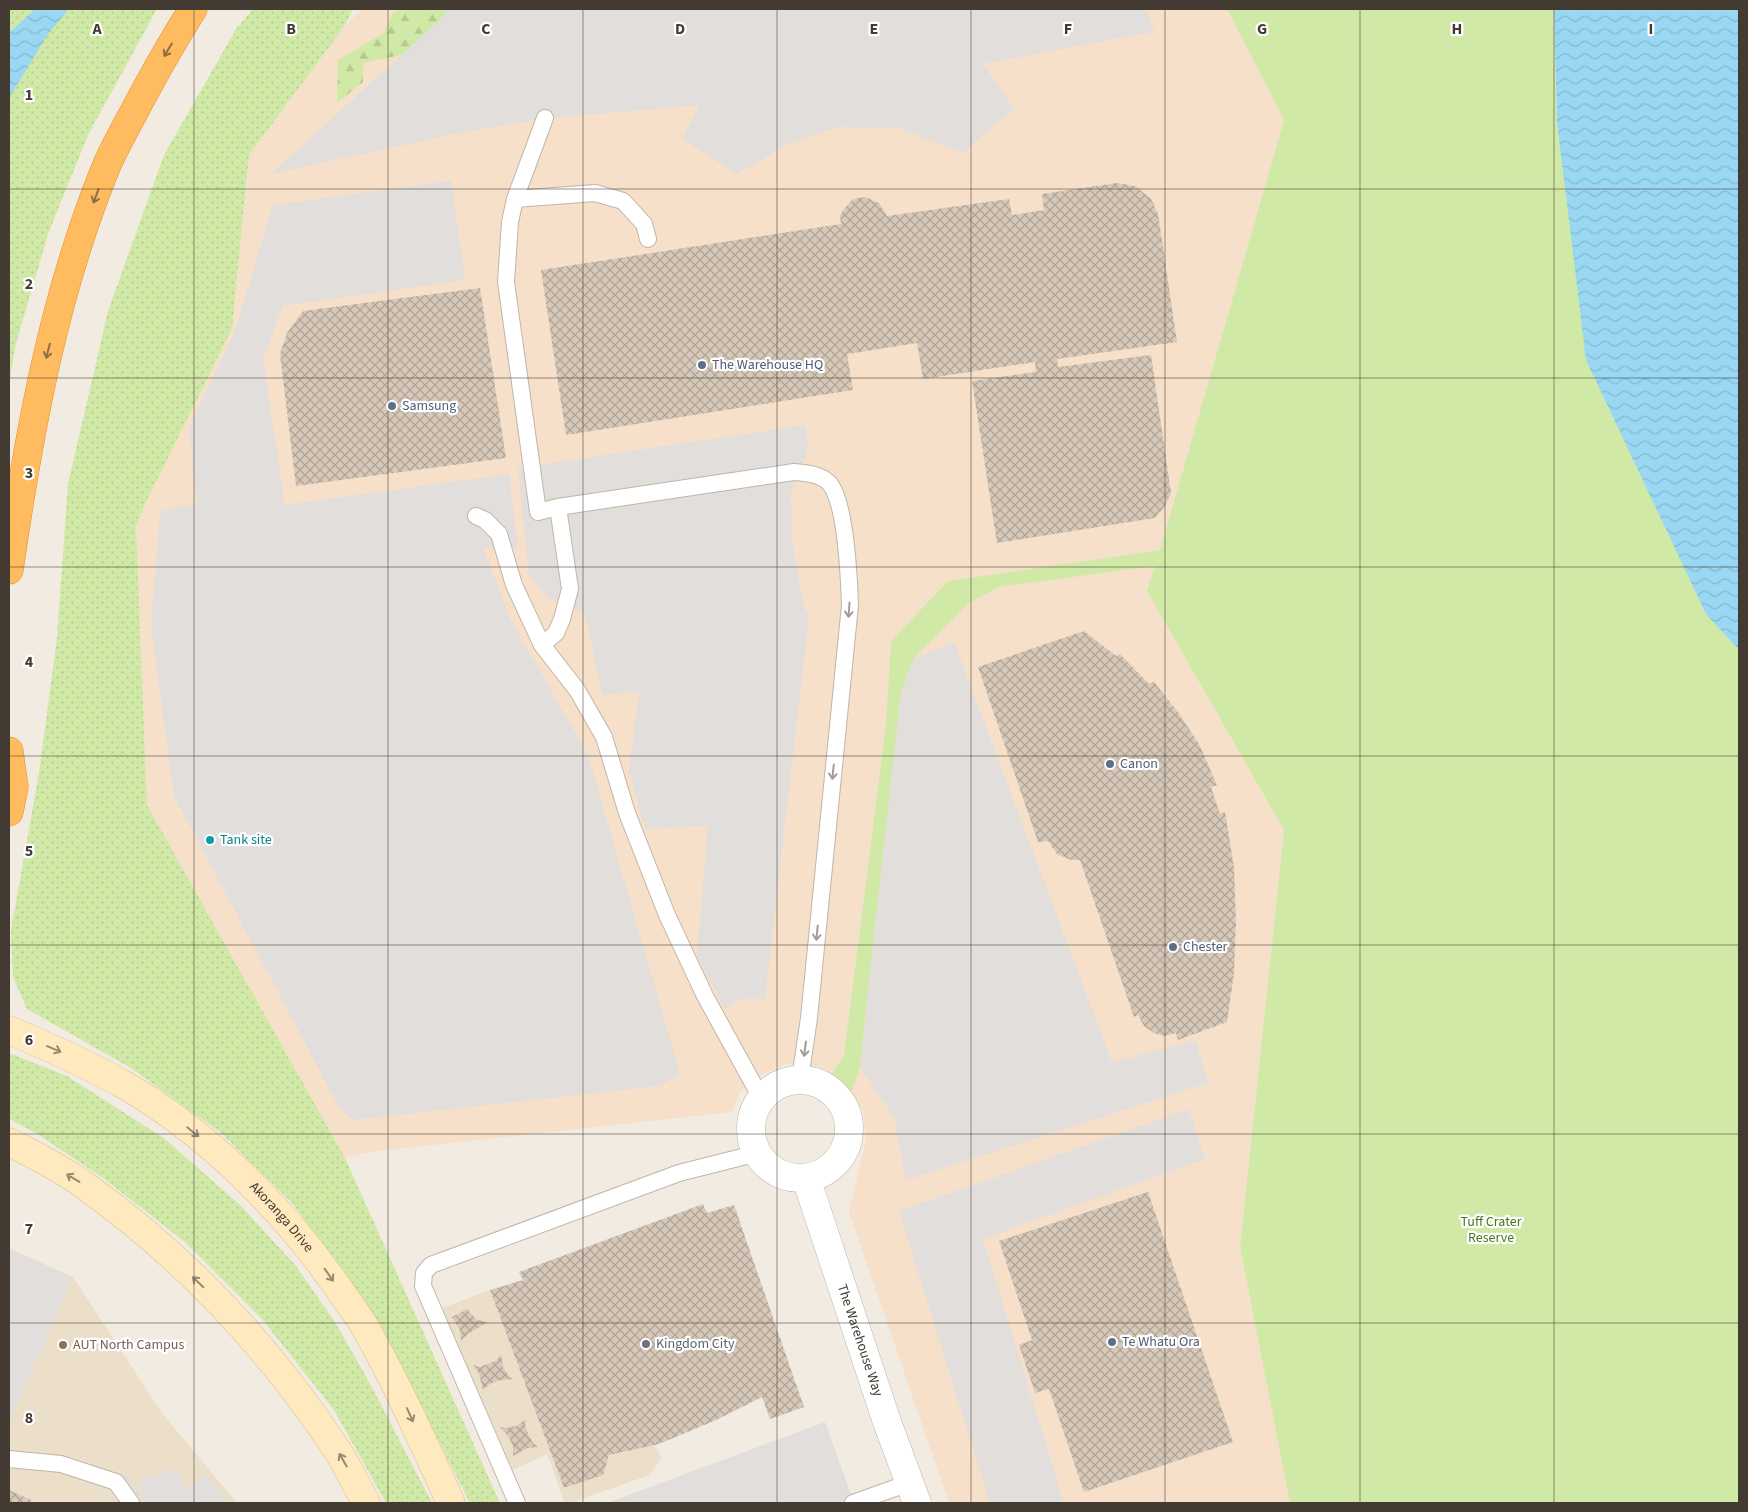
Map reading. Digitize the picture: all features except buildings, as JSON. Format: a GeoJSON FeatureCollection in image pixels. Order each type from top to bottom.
{"type":"FeatureCollection","features":[{"type":"Feature","properties":{"kind":"highway"},"geometry":{"type":"LineString","coordinates":[[9,570],[24,465],[43,372],[65,288],[84,228],[107,166],[161,61],[193,9]]}},
{"type":"Feature","properties":{"kind":"highway"},"geometry":{"type":"LineString","coordinates":[[9,751],[14,787],[9,812]]}},
{"type":"Feature","properties":{"kind":"main road","name":"Akoranga Drive"},"geometry":{"type":"LineString","coordinates":[[9,1030],[61,1052],[128,1088],[192,1130],[256,1189],[314,1253],[364,1325],[404,1401],[451,1503]]}},
{"type":"Feature","properties":{"kind":"main road"},"geometry":{"type":"LineString","coordinates":[[9,1142],[84,1184],[158,1243],[233,1316],[296,1391],[336,1448],[366,1503]]}},
{"type":"Feature","properties":{"kind":"street"},"geometry":{"type":"LineString","coordinates":[[785,1081],[817,1082],[831,1090],[842,1102],[848,1117],[849,1133],[845,1149],[836,1163],[822,1173],[806,1178],[789,1177],[774,1171],[761,1160],[753,1146],[750,1129],[753,1113],[761,1098],[772,1088],[785,1081]]}},
{"type":"Feature","properties":{"kind":"street","name":"The Warehouse Way"},"geometry":{"type":"LineString","coordinates":[[806,1178],[913,1493]]}},
{"type":"Feature","properties":{"kind":"lane"},"geometry":{"type":"LineString","coordinates":[[545,118],[515,199],[510,222],[506,282],[538,512],[558,507],[794,472],[814,475],[829,483],[839,500],[848,561],[850,605],[809,1018],[800,1080]]}},
{"type":"Feature","properties":{"kind":"lane"},"geometry":{"type":"LineString","coordinates":[[515,199],[595,193],[623,201],[644,224],[648,239]]}},
{"type":"Feature","properties":{"kind":"lane"},"geometry":{"type":"LineString","coordinates":[[542,644],[556,633],[570,589],[558,507]]}},
{"type":"Feature","properties":{"kind":"lane"},"geometry":{"type":"LineString","coordinates":[[476,516],[486,520],[498,534],[514,585],[542,644],[576,690],[604,738],[627,812],[667,915],[705,996],[761,1098]]}},
{"type":"Feature","properties":{"kind":"lane"},"geometry":{"type":"LineString","coordinates":[[517,1503],[423,1286],[424,1274],[431,1265],[679,1173],[758,1153]]}},
{"type":"Feature","properties":{"kind":"lane"},"geometry":{"type":"LineString","coordinates":[[9,1458],[61,1464],[116,1482],[131,1503]]}},
{"type":"Feature","properties":{"kind":"lane"},"geometry":{"type":"LineString","coordinates":[[853,1503],[913,1493]]}},
{"type":"Feature","properties":{"kind":"shaded area"},"geometry":{"type":"Polygon","coordinates":[[[362,9],[1227,9],[1284,120],[1160,550],[948,581],[891,641],[886,723],[844,1055],[830,1076],[819,1067],[786,1064],[758,1076],[740,1092],[732,1112],[370,1152],[345,1158],[147,805],[136,526],[146,502],[232,329],[249,155],[344,27],[362,9]]]}},
{"type":"Feature","properties":{"kind":"shaded area"},"geometry":{"type":"Polygon","coordinates":[[[449,9],[1145,9],[1155,33],[1146,33],[983,64],[1014,108],[963,153],[899,128],[837,127],[788,144],[737,174],[682,139],[700,105],[539,119],[449,135],[271,174],[441,19],[449,9]]]}},
{"type":"Feature","properties":{"kind":"shaded area"},"geometry":{"type":"Polygon","coordinates":[[[451,181],[465,280],[283,306],[263,359],[285,505],[509,474],[518,548],[483,547],[510,619],[588,755],[680,1074],[659,1086],[353,1120],[340,1109],[174,796],[151,626],[160,512],[196,503],[189,428],[235,331],[273,205],[451,181]]]}},
{"type":"Feature","properties":{"kind":"shaded area"},"geometry":{"type":"Polygon","coordinates":[[[805,425],[808,449],[791,493],[792,541],[804,607],[809,616],[765,999],[741,999],[725,1009],[697,957],[708,826],[645,829],[629,770],[639,692],[602,694],[585,613],[547,597],[529,575],[518,468],[805,425]]]}},
{"type":"Feature","properties":{"kind":"shaded area"},"geometry":{"type":"Polygon","coordinates":[[[1155,566],[1147,591],[1284,830],[1240,1247],[1290,1503],[949,1503],[849,1212],[866,1140],[863,1112],[852,1091],[860,1067],[914,658],[969,603],[999,587],[1155,566]]]}},
{"type":"Feature","properties":{"kind":"shaded area"},"geometry":{"type":"Polygon","coordinates":[[[954,642],[1112,1062],[1196,1041],[1208,1083],[906,1180],[894,1117],[860,1067],[901,693],[914,658],[954,642]]]}},
{"type":"Feature","properties":{"kind":"shaded area"},"geometry":{"type":"Polygon","coordinates":[[[1189,1109],[1205,1159],[983,1239],[1064,1503],[990,1503],[899,1211],[1189,1109]]]}},
{"type":"Feature","properties":{"kind":"shaded area","name":"AUT North Campus"},"geometry":{"type":"Polygon","coordinates":[[[9,1248],[73,1277],[162,1413],[237,1503],[9,1503],[9,1248]]]}},
{"type":"Feature","properties":{"kind":"shaded area"},"geometry":{"type":"Polygon","coordinates":[[[9,1250],[73,1277],[9,1423],[9,1250]]]}},
{"type":"Feature","properties":{"kind":"shaded area"},"geometry":{"type":"Polygon","coordinates":[[[490,1290],[564,1488],[603,1475],[609,1455],[653,1445],[658,1450],[661,1458],[650,1475],[570,1503],[565,1503],[547,1454],[513,1470],[442,1308],[490,1290]]]}},
{"type":"Feature","properties":{"kind":"shaded area"},"geometry":{"type":"Polygon","coordinates":[[[825,1422],[854,1503],[607,1503],[825,1422]]]}},
{"type":"Feature","properties":{"kind":"shaded area"},"geometry":{"type":"Polygon","coordinates":[[[177,1468],[185,1491],[206,1474],[229,1503],[148,1503],[140,1480],[177,1468]]]}},
{"type":"Feature","properties":{"kind":"shaded area"},"geometry":{"type":"Polygon","coordinates":[[[125,1473],[147,1503],[119,1503],[109,1490],[125,1473]]]}},
{"type":"Feature","properties":{"kind":"green space"},"geometry":{"type":"Polygon","coordinates":[[[9,9],[157,9],[88,135],[48,234],[15,347],[9,385],[9,9]]]}},
{"type":"Feature","properties":{"kind":"green space"},"geometry":{"type":"Polygon","coordinates":[[[253,9],[353,9],[344,27],[249,155],[232,329],[146,502],[136,526],[147,805],[345,1158],[500,1503],[470,1503],[361,1295],[291,1202],[221,1133],[131,1068],[27,1009],[13,977],[11,930],[39,773],[57,638],[68,484],[108,311],[164,155],[236,29],[253,9]]]}},
{"type":"Feature","properties":{"kind":"green space"},"geometry":{"type":"Polygon","coordinates":[[[398,9],[465,9],[457,43],[363,63],[363,82],[337,103],[338,60],[384,33],[392,14],[398,9]]]}},
{"type":"Feature","properties":{"kind":"green space","name":"Tuff Crater Reserve"},"geometry":{"type":"Polygon","coordinates":[[[1227,9],[1554,9],[1557,122],[1706,614],[1739,650],[1739,1503],[1290,1503],[1240,1247],[1284,830],[1147,591],[1155,566],[999,587],[969,603],[914,658],[901,693],[860,1067],[852,1091],[830,1076],[844,1055],[886,723],[891,641],[948,581],[1160,550],[1284,120],[1227,9]]]}},
{"type":"Feature","properties":{"kind":"green space"},"geometry":{"type":"Polygon","coordinates":[[[9,1053],[67,1076],[165,1139],[240,1205],[296,1266],[335,1322],[373,1389],[432,1503],[386,1503],[334,1410],[262,1319],[185,1242],[103,1178],[36,1133],[9,1119],[9,1053]]]}},
{"type":"Feature","properties":{"kind":"water"},"geometry":{"type":"Polygon","coordinates":[[[35,9],[69,9],[48,34],[9,98],[9,33],[35,9]]]}},
{"type":"Feature","properties":{"kind":"water"},"geometry":{"type":"Polygon","coordinates":[[[1554,9],[1739,9],[1739,650],[1706,614],[1586,360],[1557,122],[1554,9]]]}},
{"type":"Feature","properties":{"kind":"place","name":"The Warehouse HQ"},"geometry":{"type":"Point","coordinates":[702,365]}},
{"type":"Feature","properties":{"kind":"place","name":"Samsung"},"geometry":{"type":"Point","coordinates":[392,406]}},
{"type":"Feature","properties":{"kind":"place","name":"Canon"},"geometry":{"type":"Point","coordinates":[1110,764]}},
{"type":"Feature","properties":{"kind":"place","name":"Tank site"},"geometry":{"type":"Point","coordinates":[210,840]}},
{"type":"Feature","properties":{"kind":"place","name":"Chester"},"geometry":{"type":"Point","coordinates":[1173,947]}},
{"type":"Feature","properties":{"kind":"place","name":"Te Whatu Ora"},"geometry":{"type":"Point","coordinates":[1112,1342]}},
{"type":"Feature","properties":{"kind":"place","name":"Kingdom City"},"geometry":{"type":"Point","coordinates":[646,1344]}},
{"type":"Feature","properties":{"kind":"place","name":"AUT North Campus"},"geometry":{"type":"Point","coordinates":[63,1345]}}]}
